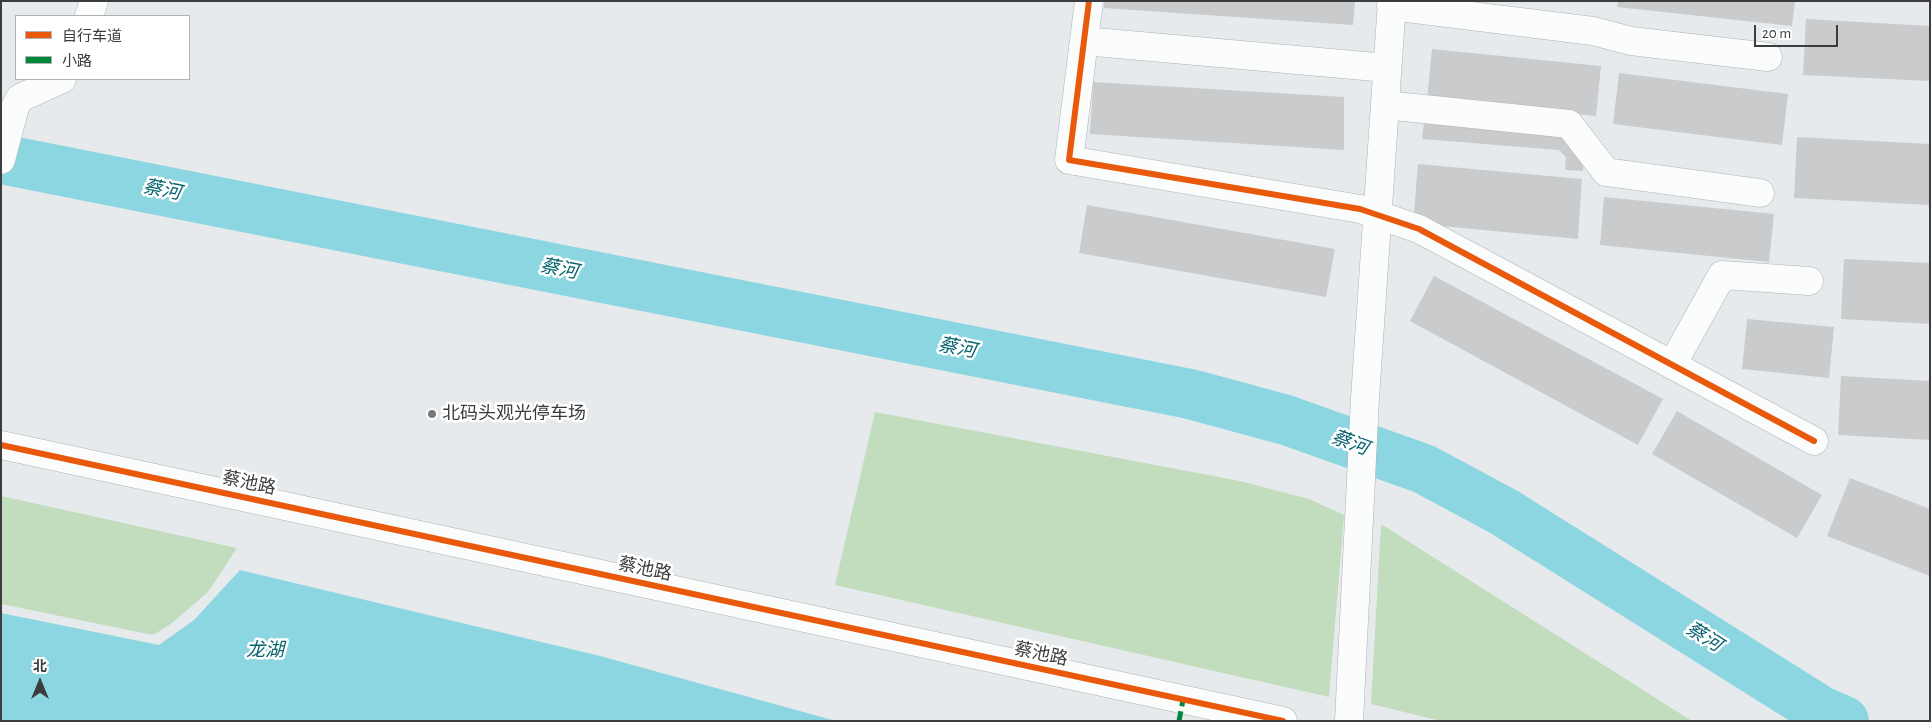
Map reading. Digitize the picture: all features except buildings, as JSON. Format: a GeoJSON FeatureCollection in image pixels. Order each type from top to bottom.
{"type":"FeatureCollection","features":[{"type":"Feature","properties":{"kind":"street"},"geometry":{"type":"LineString","coordinates":[[89,15],[94,1]]}},
{"type":"Feature","properties":{"kind":"street"},"geometry":{"type":"LineString","coordinates":[[1089,1],[1069,160],[1360,209],[1419,229],[1814,441]]}},
{"type":"Feature","properties":{"kind":"street"},"geometry":{"type":"LineString","coordinates":[[1349,721],[1365,398],[1391,4],[1593,31],[1631,41],[1768,57]]}},
{"type":"Feature","properties":{"kind":"street"},"geometry":{"type":"LineString","coordinates":[[1084,41],[1387,68]]}},
{"type":"Feature","properties":{"kind":"street"},"geometry":{"type":"LineString","coordinates":[[1,160],[15,107],[20,98],[60,80]]}},
{"type":"Feature","properties":{"kind":"street"},"geometry":{"type":"LineString","coordinates":[[1385,105],[1569,124],[1606,172],[1760,193]]}},
{"type":"Feature","properties":{"kind":"street"},"geometry":{"type":"LineString","coordinates":[[1672,365],[1722,275],[1810,281]]}},
{"type":"Feature","properties":{"kind":"street","name":"蔡池路"},"geometry":{"type":"LineString","coordinates":[[1,445],[1283,721]]}},
{"type":"Feature","properties":{"kind":"green space"},"geometry":{"type":"Polygon","coordinates":[[[875,412],[1240,481],[1309,499],[1344,515],[1329,697],[835,585],[875,412]]]}},
{"type":"Feature","properties":{"kind":"green space"},"geometry":{"type":"Polygon","coordinates":[[[1,496],[237,548],[208,592],[171,624],[153,635],[1,604],[1,496]]]}},
{"type":"Feature","properties":{"kind":"green space"},"geometry":{"type":"Polygon","coordinates":[[[1381,524],[1692,721],[1441,721],[1371,704],[1381,524]]]}},
{"type":"Feature","properties":{"kind":"water","name":"龙湖"},"geometry":{"type":"Polygon","coordinates":[[[240,570],[600,656],[836,721],[1,721],[1,613],[159,645],[194,620],[240,570]]]}},
{"type":"Feature","properties":{"kind":"waterway","name":"蔡河"},"geometry":{"type":"LineString","coordinates":[[1,159],[1190,394],[1286,420],[1424,469],[1504,512],[1821,711],[1844,721]]}},
{"type":"Feature","properties":{"kind":"marked path"},"geometry":{"type":"LineString","coordinates":[[1179,721],[1183,700]]}},
{"type":"Feature","properties":{"kind":"cycle path"},"geometry":{"type":"LineString","coordinates":[[1089,1],[1069,160],[1360,209],[1419,229],[1814,441]]}},
{"type":"Feature","properties":{"kind":"cycle path"},"geometry":{"type":"LineString","coordinates":[[1,445],[1283,721]]}},
{"type":"Feature","properties":{"kind":"place","name":"北码头观光停车场"},"geometry":{"type":"Point","coordinates":[432,414]}}]}
